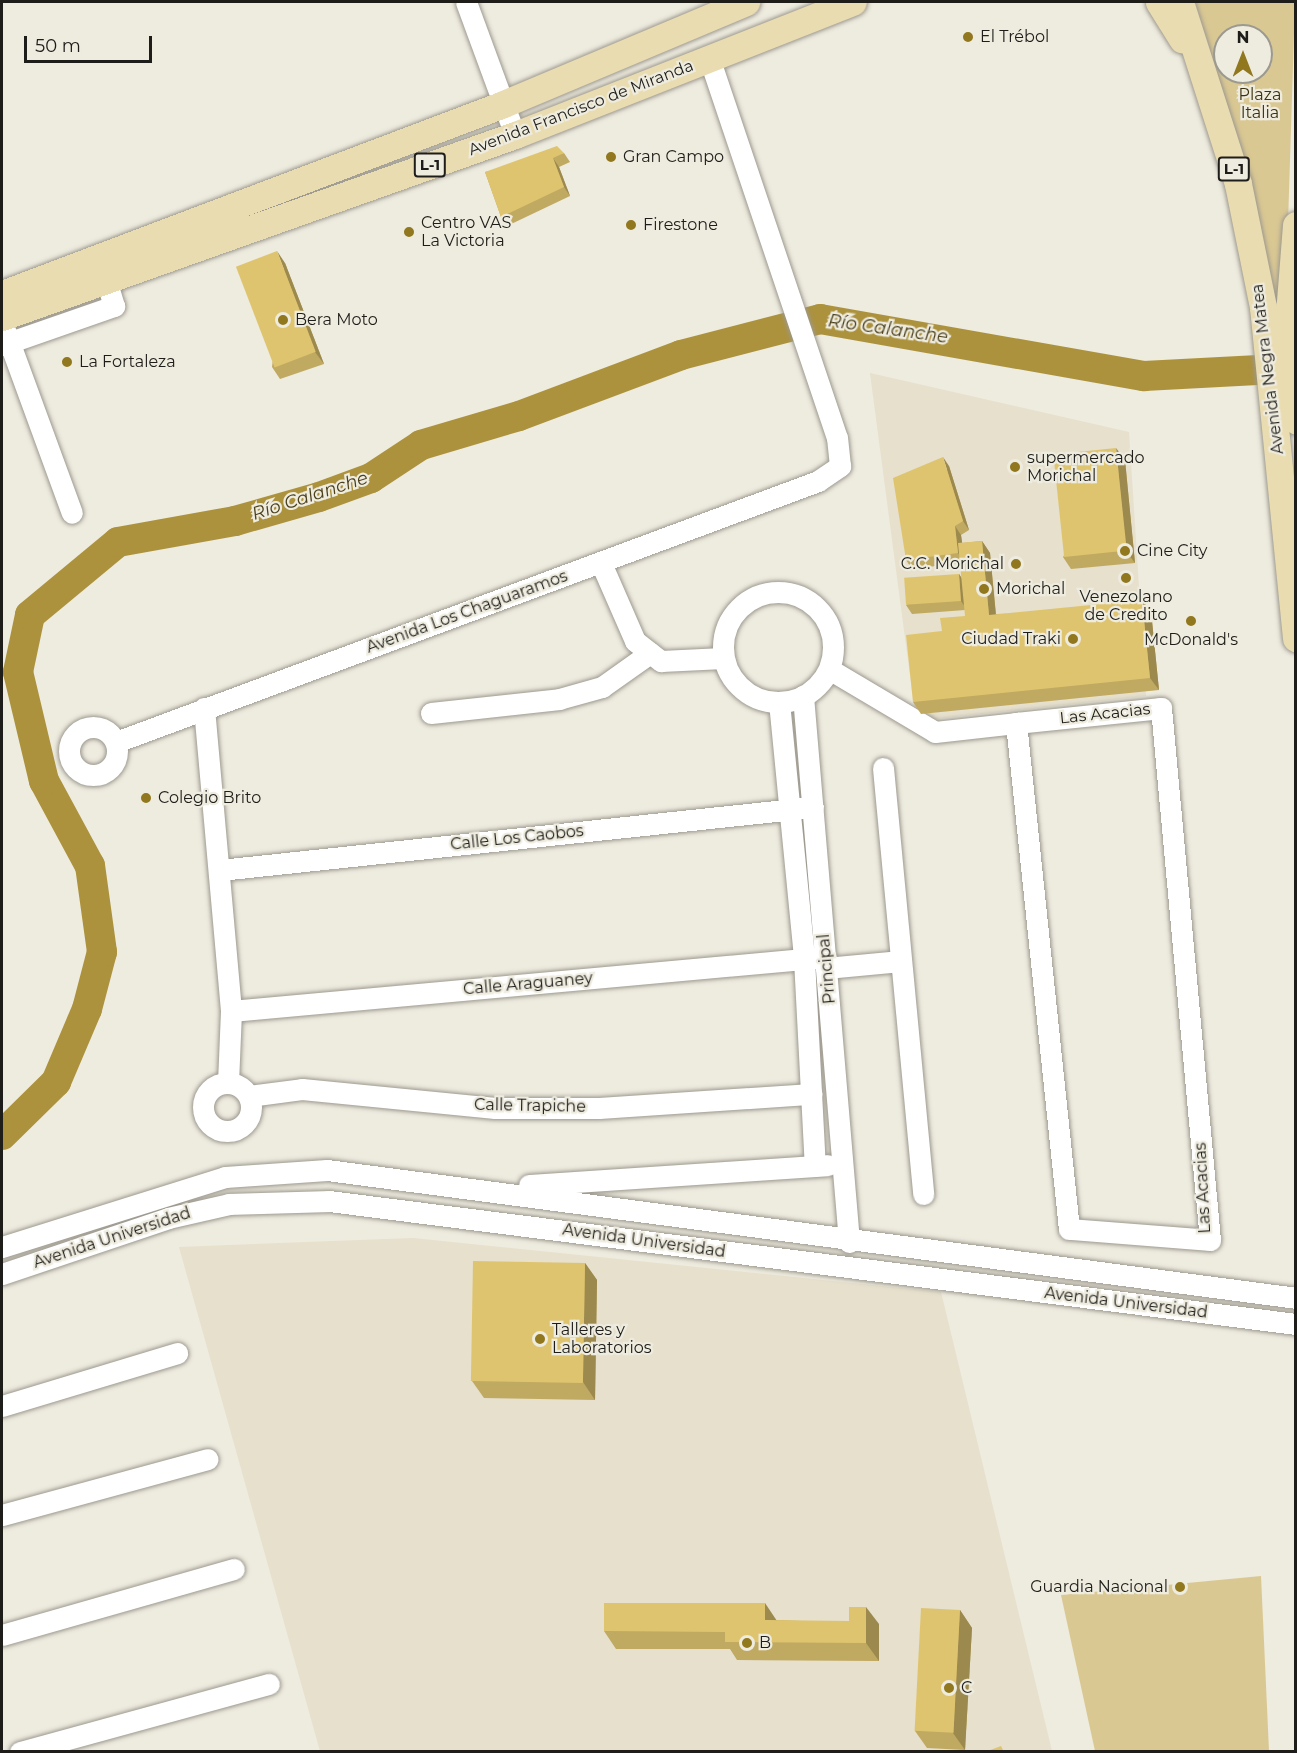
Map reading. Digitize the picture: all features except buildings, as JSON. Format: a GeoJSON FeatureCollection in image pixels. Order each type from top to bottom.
{"type":"FeatureCollection","features":[{"type":"Feature","properties":{"kind":"main road","name":"Avenida Francisco de Miranda"},"geometry":{"type":"LineString","coordinates":[[2,294],[501,105],[746,2]]}},
{"type":"Feature","properties":{"kind":"main road","name":"Avenida Francisco de Miranda"},"geometry":{"type":"LineString","coordinates":[[2,316],[515,135],[853,2]]}},
{"type":"Feature","properties":{"kind":"main road"},"geometry":{"type":"LineString","coordinates":[[1159,2],[1206,77]]}},
{"type":"Feature","properties":{"kind":"main road","name":"Avenida Negra Matea"},"geometry":{"type":"LineString","coordinates":[[1180,2],[1206,77],[1238,184],[1276,341],[1281,388],[1296,638]]}},
{"type":"Feature","properties":{"kind":"main road","name":"Avenida Negra Matea"},"geometry":{"type":"LineString","coordinates":[[1276,341],[1296,225]]}},
{"type":"Feature","properties":{"kind":"main road","name":"Avenida Negra Matea"},"geometry":{"type":"LineString","coordinates":[[1281,388],[1296,420]]}},
{"type":"Feature","properties":{"kind":"street"},"geometry":{"type":"LineString","coordinates":[[466,2],[501,105],[515,135]]}},
{"type":"Feature","properties":{"kind":"street","name":"Avenida Los Chaguaramos"},"geometry":{"type":"LineString","coordinates":[[116,742],[818,481],[840,466],[837,438],[709,58]]}},
{"type":"Feature","properties":{"kind":"street"},"geometry":{"type":"LineString","coordinates":[[5,344],[114,306],[106,280]]}},
{"type":"Feature","properties":{"kind":"street"},"geometry":{"type":"LineString","coordinates":[[2,322],[5,344],[72,513]]}},
{"type":"Feature","properties":{"kind":"street"},"geometry":{"type":"LineString","coordinates":[[601,563],[624,625],[650,653],[661,661],[723,658]]}},
{"type":"Feature","properties":{"kind":"street"},"geometry":{"type":"LineString","coordinates":[[784,592],[811,602],[824,615],[833,642],[829,669],[803,696],[779,702],[743,690],[723,658],[723,639],[740,606],[756,596],[784,592]]}},
{"type":"Feature","properties":{"kind":"street"},"geometry":{"type":"LineString","coordinates":[[431,713],[559,699],[602,687],[650,653]]}},
{"type":"Feature","properties":{"kind":"street","name":"Las Acacias"},"geometry":{"type":"LineString","coordinates":[[829,669],[935,732],[1016,723],[1161,708],[1210,1240],[1069,1229],[1016,723]]}},
{"type":"Feature","properties":{"kind":"street","name":"Principal"},"geometry":{"type":"LineString","coordinates":[[803,696],[813,807],[819,961],[812,1094],[815,1166]]}},
{"type":"Feature","properties":{"kind":"street","name":"Principal"},"geometry":{"type":"LineString","coordinates":[[779,702],[791,809],[819,961],[843,1163],[849,1242]]}},
{"type":"Feature","properties":{"kind":"street"},"geometry":{"type":"LineString","coordinates":[[204,708],[231,1011],[228,1083]]}},
{"type":"Feature","properties":{"kind":"street"},"geometry":{"type":"LineString","coordinates":[[883,768],[923,1194]]}},
{"type":"Feature","properties":{"kind":"street","name":"Calle Los Caobos"},"geometry":{"type":"LineString","coordinates":[[220,870],[813,807]]}},
{"type":"Feature","properties":{"kind":"street","name":"Calle Araguaney"},"geometry":{"type":"LineString","coordinates":[[231,1011],[819,961],[901,961]]}},
{"type":"Feature","properties":{"kind":"street"},"geometry":{"type":"LineString","coordinates":[[228,1083],[249,1096],[251,1110],[244,1124],[232,1131],[216,1128],[206,1118],[204,1102],[212,1088],[228,1083]]}},
{"type":"Feature","properties":{"kind":"street","name":"Calle Trapiche"},"geometry":{"type":"LineString","coordinates":[[249,1096],[302,1089],[495,1108],[598,1108],[812,1094]]}},
{"type":"Feature","properties":{"kind":"street","name":"Avenida Universidad"},"geometry":{"type":"LineString","coordinates":[[480,1188],[843,1163]]}},
{"type":"Feature","properties":{"kind":"street","name":"Avenida Universidad"},"geometry":{"type":"LineString","coordinates":[[2,1247],[225,1177],[327,1170],[480,1188],[849,1242],[1296,1298]]}},
{"type":"Feature","properties":{"kind":"street","name":"Avenida Universidad"},"geometry":{"type":"LineString","coordinates":[[2,1274],[168,1218],[278,1200],[388,1206],[960,1283],[1296,1324]]}},
{"type":"Feature","properties":{"kind":"street"},"geometry":{"type":"LineString","coordinates":[[954,1254],[960,1283]]}},
{"type":"Feature","properties":{"kind":"street"},"geometry":{"type":"LineString","coordinates":[[2,1406],[177,1353]]}},
{"type":"Feature","properties":{"kind":"street"},"geometry":{"type":"LineString","coordinates":[[2,1515],[208,1459]]}},
{"type":"Feature","properties":{"kind":"street"},"geometry":{"type":"LineString","coordinates":[[2,1635],[234,1569]]}},
{"type":"Feature","properties":{"kind":"street"},"geometry":{"type":"LineString","coordinates":[[20,1752],[268,1684]]}},
{"type":"Feature","properties":{"kind":"shaded area","name":"C.C. Morichal"},"geometry":{"type":"Polygon","coordinates":[[[870,373],[1129,432],[1146,696],[916,721],[870,373]]]}},
{"type":"Feature","properties":{"kind":"shaded area"},"geometry":{"type":"Polygon","coordinates":[[[413,1238],[941,1292],[1052,1751],[320,1751],[179,1247],[413,1238]]]}},
{"type":"Feature","properties":{"kind":"green space","name":"Plaza Italia"},"geometry":{"type":"Polygon","coordinates":[[[1195,2],[1295,2],[1286,287],[1278,315],[1244,160],[1220,84],[1273,84],[1273,24],[1213,24],[1213,60],[1195,2]]]}},
{"type":"Feature","properties":{"kind":"green space"},"geometry":{"type":"Polygon","coordinates":[[[1261,1576],[1269,1751],[1095,1751],[1061,1595],[1261,1576]]]}},
{"type":"Feature","properties":{"kind":"waterway","name":"Río Calanche"},"geometry":{"type":"LineString","coordinates":[[2,1135],[56,1082],[87,1009],[102,952],[90,866],[44,781],[18,672],[30,615],[118,542],[235,521],[319,497],[371,478],[421,445],[519,416],[681,355],[820,319],[1144,376],[1296,368]]}},
{"type":"Feature","properties":{"kind":"place","name":"El Trébol"},"geometry":{"type":"Point","coordinates":[968,37]}},
{"type":"Feature","properties":{"kind":"place","name":"Gran Campo"},"geometry":{"type":"Point","coordinates":[611,157]}},
{"type":"Feature","properties":{"kind":"place","name":"Firestone"},"geometry":{"type":"Point","coordinates":[631,225]}},
{"type":"Feature","properties":{"kind":"place","name":"Centro VAS La Victoria"},"geometry":{"type":"Point","coordinates":[409,232]}},
{"type":"Feature","properties":{"kind":"place","name":"Bera Moto"},"geometry":{"type":"Point","coordinates":[283,320]}},
{"type":"Feature","properties":{"kind":"place","name":"La Fortaleza"},"geometry":{"type":"Point","coordinates":[67,362]}},
{"type":"Feature","properties":{"kind":"place","name":"supermercado Morichal"},"geometry":{"type":"Point","coordinates":[1015,467]}},
{"type":"Feature","properties":{"kind":"place","name":"Cine City"},"geometry":{"type":"Point","coordinates":[1125,551]}},
{"type":"Feature","properties":{"kind":"place","name":"C.C. Morichal"},"geometry":{"type":"Point","coordinates":[1016,564]}},
{"type":"Feature","properties":{"kind":"place","name":"Venezolano de Credito"},"geometry":{"type":"Point","coordinates":[1126,578]}},
{"type":"Feature","properties":{"kind":"place","name":"Morichal"},"geometry":{"type":"Point","coordinates":[984,589]}},
{"type":"Feature","properties":{"kind":"place","name":"McDonald's"},"geometry":{"type":"Point","coordinates":[1191,621]}},
{"type":"Feature","properties":{"kind":"place","name":"Ciudad Traki"},"geometry":{"type":"Point","coordinates":[1073,639]}},
{"type":"Feature","properties":{"kind":"place","name":"Colegio Brito"},"geometry":{"type":"Point","coordinates":[146,798]}},
{"type":"Feature","properties":{"kind":"place","name":"Talleres y Laboratorios"},"geometry":{"type":"Point","coordinates":[540,1339]}},
{"type":"Feature","properties":{"kind":"place","name":"Guardia Nacional"},"geometry":{"type":"Point","coordinates":[1180,1587]}},
{"type":"Feature","properties":{"kind":"place","name":"B"},"geometry":{"type":"Point","coordinates":[747,1643]}},
{"type":"Feature","properties":{"kind":"place","name":"C"},"geometry":{"type":"Point","coordinates":[949,1688]}}]}
